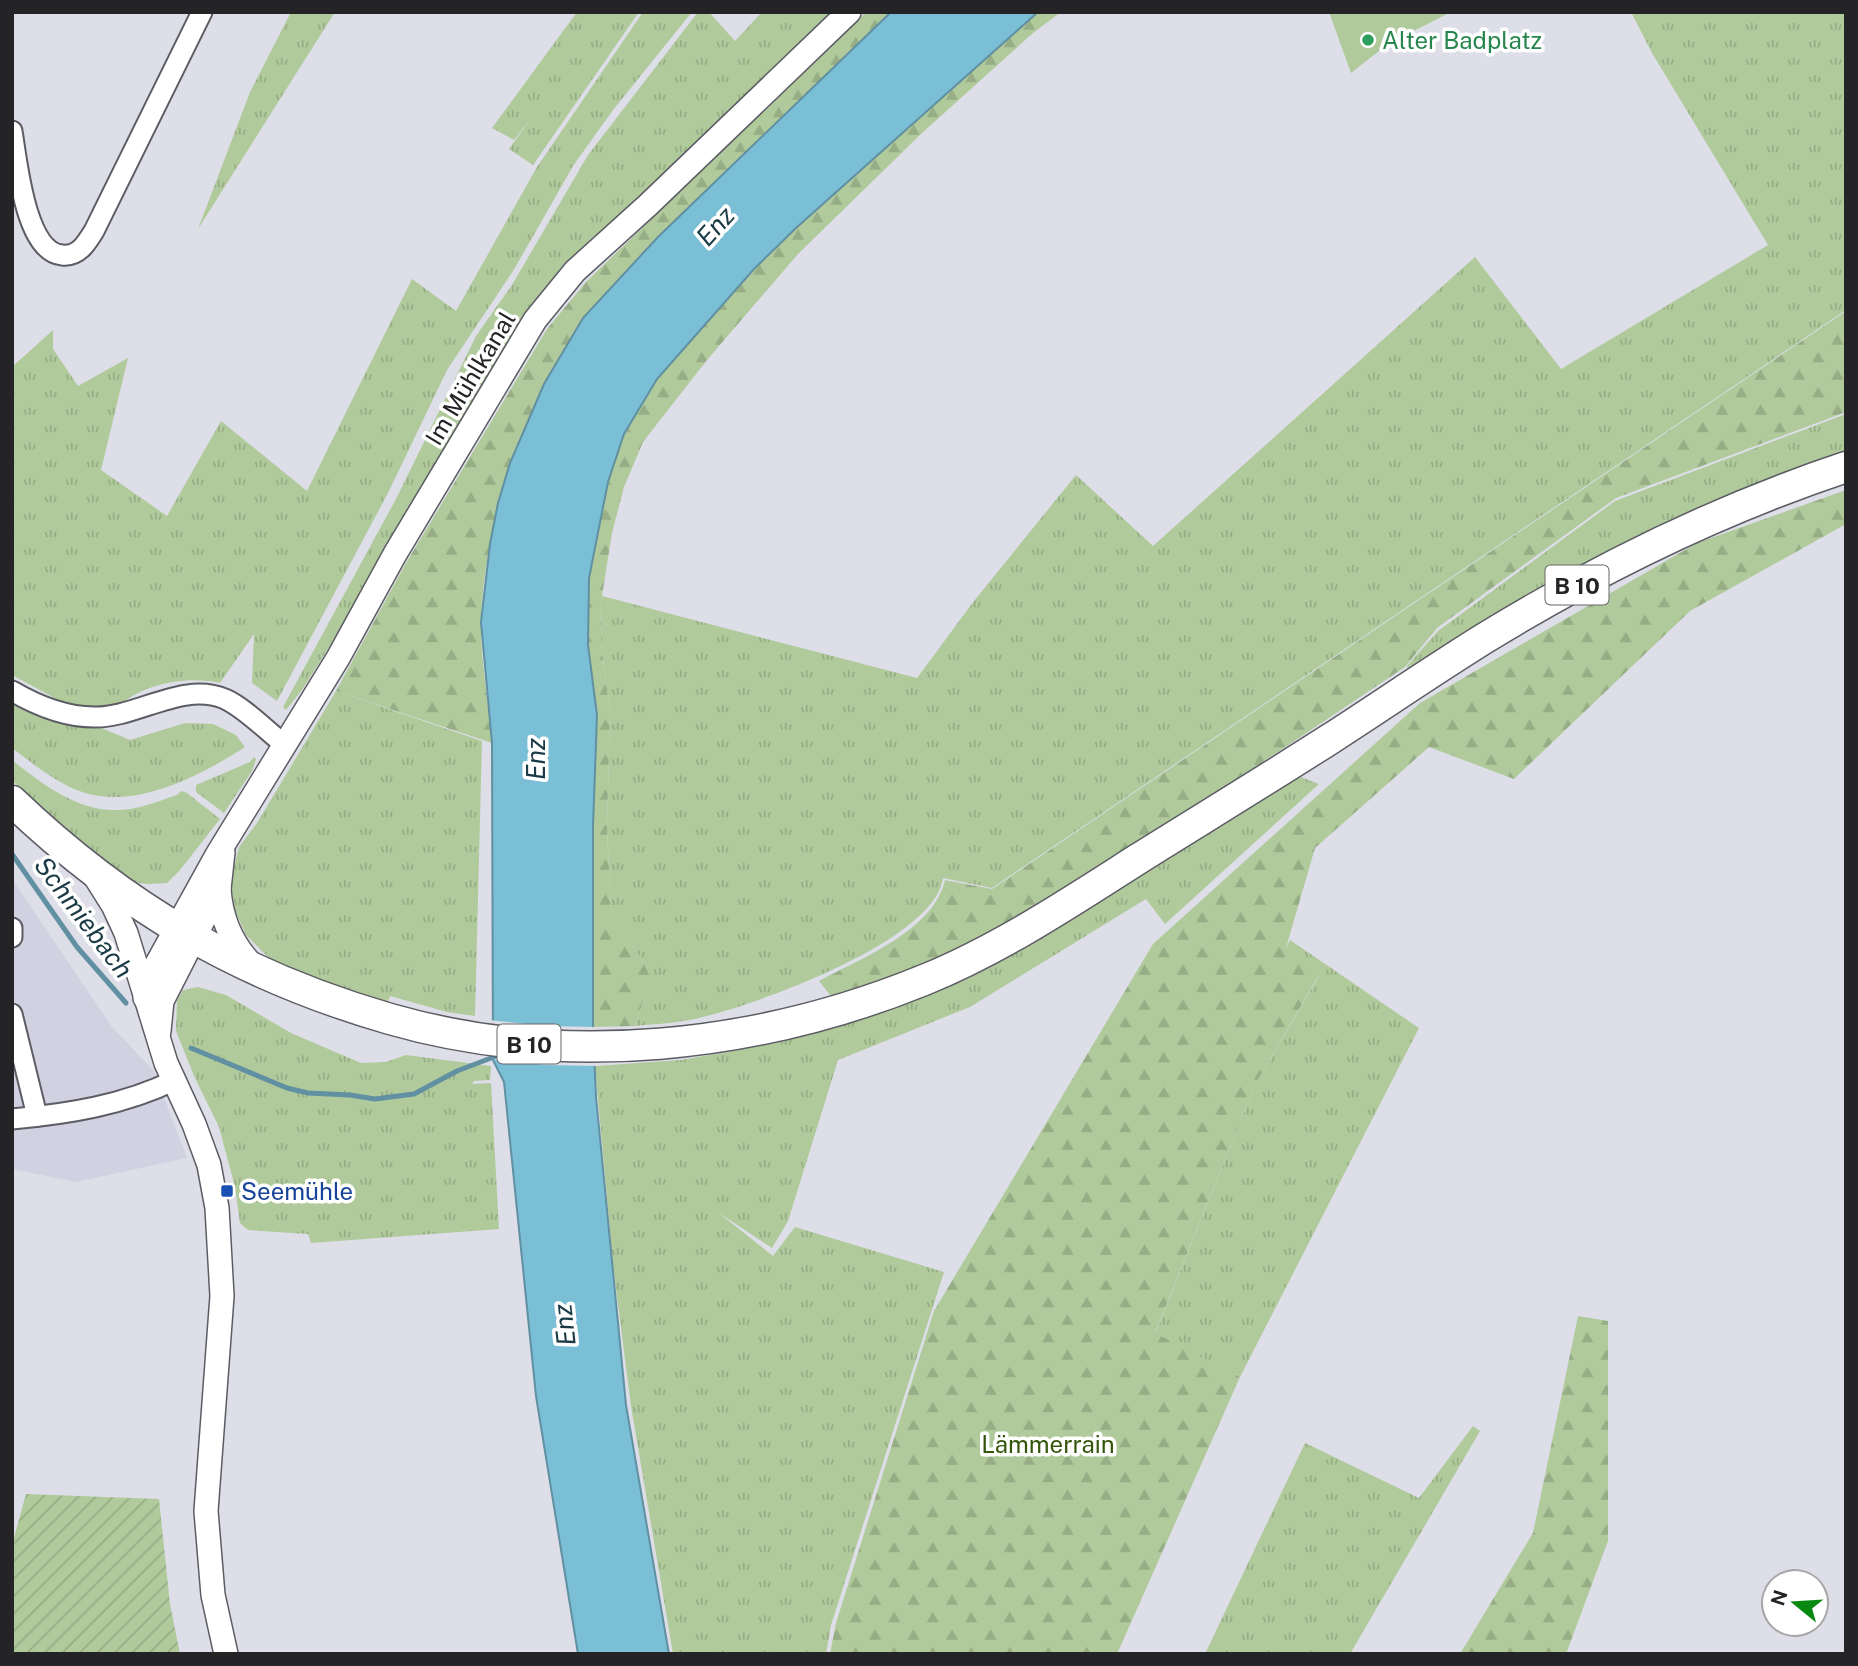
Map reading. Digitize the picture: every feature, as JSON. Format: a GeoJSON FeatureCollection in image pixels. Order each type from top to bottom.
{"type":"FeatureCollection","features":[{"type":"Feature","properties":{"kind":"main road","name":"B 10"},"geometry":{"type":"LineString","coordinates":[[12,801],[123,895],[185,934],[259,972],[382,1017],[445,1032],[530,1044],[615,1046],[746,1032],[823,1014],[883,995],[960,964],[1069,903],[1482,640],[1622,559],[1750,501],[1846,467]]}},
{"type":"Feature","properties":{"kind":"street"},"geometry":{"type":"LineString","coordinates":[[12,131],[21,180],[36,236],[52,253],[69,255],[78,251],[94,231],[202,12]]}},
{"type":"Feature","properties":{"kind":"street","name":"Im Mühlkanal"},"geometry":{"type":"LineString","coordinates":[[185,934],[225,842],[338,658],[402,542],[535,320],[575,271],[648,205],[849,12]]}},
{"type":"Feature","properties":{"kind":"street"},"geometry":{"type":"LineString","coordinates":[[12,691],[62,712],[96,717],[118,714],[185,695],[225,699],[285,745]]}},
{"type":"Feature","properties":{"kind":"street","name":"Im Mühlkanal"},"geometry":{"type":"LineString","coordinates":[[185,934],[219,889],[225,842]]}},
{"type":"Feature","properties":{"kind":"street"},"geometry":{"type":"LineString","coordinates":[[90,869],[122,923],[158,1040],[209,1166],[217,1208],[222,1297],[206,1511],[213,1595],[226,1654]]}},
{"type":"Feature","properties":{"kind":"street"},"geometry":{"type":"LineString","coordinates":[[219,889],[224,918],[231,935],[248,961],[259,972]]}},
{"type":"Feature","properties":{"kind":"street"},"geometry":{"type":"LineString","coordinates":[[12,928],[12,937]]}},
{"type":"Feature","properties":{"kind":"street"},"geometry":{"type":"LineString","coordinates":[[145,998],[149,980],[185,934]]}},
{"type":"Feature","properties":{"kind":"street"},"geometry":{"type":"LineString","coordinates":[[158,1040],[162,1001],[185,934]]}},
{"type":"Feature","properties":{"kind":"street"},"geometry":{"type":"LineString","coordinates":[[12,1014],[37,1116]]}},
{"type":"Feature","properties":{"kind":"street"},"geometry":{"type":"LineString","coordinates":[[12,1119],[124,1101],[170,1072]]}},
{"type":"Feature","properties":{"kind":"shaded area","name":"Seemühle"},"geometry":{"type":"Polygon","coordinates":[[[12,879],[112,1027],[154,1071],[187,1158],[76,1182],[12,1169],[12,879]]]}},
{"type":"Feature","properties":{"kind":"green space"},"geometry":{"type":"Polygon","coordinates":[[[291,12],[335,12],[198,229],[250,92],[291,12]]]}},
{"type":"Feature","properties":{"kind":"green space"},"geometry":{"type":"Polygon","coordinates":[[[577,12],[639,12],[533,165],[509,149],[531,118],[514,140],[492,128],[577,12]]]}},
{"type":"Feature","properties":{"kind":"green space"},"geometry":{"type":"Polygon","coordinates":[[[643,12],[692,12],[613,110],[573,166],[515,268],[447,370],[389,491],[277,701],[252,683],[254,634],[220,683],[193,680],[151,687],[116,708],[81,708],[64,703],[12,675],[12,367],[53,330],[53,349],[78,386],[128,358],[101,470],[167,516],[221,421],[307,491],[412,279],[456,311],[537,167],[643,12]]]}},
{"type":"Feature","properties":{"kind":"green space"},"geometry":{"type":"Polygon","coordinates":[[[698,12],[709,12],[735,41],[762,12],[833,12],[572,261],[302,690],[286,710],[283,707],[397,497],[476,336],[512,285],[588,155],[698,12]]]}},
{"type":"Feature","properties":{"kind":"green space"},"geometry":{"type":"Polygon","coordinates":[[[866,12],[891,12],[658,237],[510,463],[491,541],[482,600],[482,650],[492,743],[336,691],[406,563],[547,329],[586,282],[866,12]]]}},
{"type":"Feature","properties":{"kind":"green space"},"geometry":{"type":"Polygon","coordinates":[[[1038,12],[1061,12],[1033,33],[922,133],[798,254],[707,360],[643,442],[624,487],[612,533],[602,596],[601,644],[610,712],[607,828],[611,911],[646,967],[653,986],[645,996],[635,1026],[593,1027],[593,827],[597,715],[588,645],[589,578],[608,482],[624,434],[657,379],[754,269],[796,228],[1038,12]]]}},
{"type":"Feature","properties":{"kind":"green space","name":"Alter Badplatz"},"geometry":{"type":"Polygon","coordinates":[[[1329,12],[1451,12],[1388,44],[1351,73],[1329,12]]]}},
{"type":"Feature","properties":{"kind":"green space"},"geometry":{"type":"Polygon","coordinates":[[[1631,12],[1846,12],[1846,310],[992,888],[943,878],[933,902],[909,925],[877,947],[839,967],[799,985],[725,1011],[683,1021],[635,1026],[645,996],[652,986],[646,967],[611,911],[607,828],[610,712],[601,644],[602,596],[917,678],[974,601],[1076,475],[1153,546],[1475,257],[1561,369],[1768,245],[1652,53],[1631,12]]]}},
{"type":"Feature","properties":{"kind":"green space"},"geometry":{"type":"Polygon","coordinates":[[[1846,311],[1846,412],[1616,498],[1437,628],[1405,667],[1113,862],[936,963],[834,1000],[819,981],[874,953],[911,928],[938,898],[945,880],[992,889],[1846,311]]]}},
{"type":"Feature","properties":{"kind":"green space"},"geometry":{"type":"Polygon","coordinates":[[[1846,414],[1846,453],[1735,493],[1409,672],[1407,666],[1438,631],[1615,501],[1846,414]]]}},
{"type":"Feature","properties":{"kind":"green space","name":"Lämmerrain"},"geometry":{"type":"Polygon","coordinates":[[[1846,490],[1846,524],[1690,611],[1514,779],[1429,747],[1315,848],[1286,948],[1319,975],[1255,1085],[1155,1333],[1240,1377],[1117,1654],[830,1654],[836,1623],[934,1311],[1153,944],[1420,703],[1697,543],[1846,490]]]}},
{"type":"Feature","properties":{"kind":"green space"},"geometry":{"type":"Polygon","coordinates":[[[336,691],[482,741],[475,1016],[447,1012],[390,996],[386,1006],[275,964],[246,935],[234,908],[231,879],[239,847],[257,823],[336,691]]]}},
{"type":"Feature","properties":{"kind":"green space"},"geometry":{"type":"Polygon","coordinates":[[[12,703],[60,724],[99,727],[130,740],[185,723],[213,724],[236,735],[245,747],[209,768],[168,786],[147,793],[105,797],[85,793],[56,779],[12,748],[12,703]]]}},
{"type":"Feature","properties":{"kind":"green space"},"geometry":{"type":"Polygon","coordinates":[[[254,757],[256,759],[252,771],[224,813],[196,792],[196,785],[250,762],[254,757]]]}},
{"type":"Feature","properties":{"kind":"green space"},"geometry":{"type":"Polygon","coordinates":[[[12,760],[61,795],[89,806],[119,810],[133,808],[177,795],[181,791],[220,819],[167,883],[131,882],[29,798],[12,780],[12,760]]]}},
{"type":"Feature","properties":{"kind":"green space"},"geometry":{"type":"Polygon","coordinates":[[[1293,774],[1319,784],[1165,924],[1146,899],[970,1007],[838,1060],[788,1221],[772,1248],[719,1213],[773,1256],[795,1227],[944,1272],[831,1625],[826,1654],[673,1654],[631,1406],[613,1265],[595,1066],[681,1060],[776,1043],[939,988],[1293,774]]]}},
{"type":"Feature","properties":{"kind":"green space"},"geometry":{"type":"Polygon","coordinates":[[[1290,940],[1419,1028],[1240,1377],[1155,1334],[1255,1085],[1319,976],[1286,948],[1290,940]]]}},
{"type":"Feature","properties":{"kind":"green space"},"geometry":{"type":"Polygon","coordinates":[[[198,987],[226,995],[291,1033],[361,1063],[386,1062],[406,1055],[491,1066],[490,1080],[474,1081],[472,1084],[491,1083],[499,1229],[311,1243],[308,1234],[248,1230],[240,1223],[235,1187],[219,1127],[176,1031],[177,1001],[183,990],[198,987]]]}},
{"type":"Feature","properties":{"kind":"green space"},"geometry":{"type":"Polygon","coordinates":[[[1578,1316],[1608,1321],[1608,1541],[1566,1654],[1460,1654],[1533,1533],[1578,1316]]]}},
{"type":"Feature","properties":{"kind":"green space"},"geometry":{"type":"Polygon","coordinates":[[[1473,1426],[1480,1431],[1350,1654],[1205,1654],[1305,1443],[1419,1498],[1473,1426]]]}},
{"type":"Feature","properties":{"kind":"green space"},"geometry":{"type":"Polygon","coordinates":[[[26,1494],[159,1499],[170,1604],[180,1654],[12,1654],[12,1545],[26,1494]]]}},
{"type":"Feature","properties":{"kind":"water","name":"Enz"},"geometry":{"type":"Polygon","coordinates":[[[891,12],[1038,12],[796,228],[754,269],[657,379],[624,434],[608,482],[589,578],[588,645],[597,715],[593,827],[593,1027],[596,1097],[626,1405],[669,1654],[578,1654],[536,1396],[504,1082],[493,1060],[492,743],[481,622],[490,544],[510,463],[544,384],[583,318],[658,237],[891,12]]]}},
{"type":"Feature","properties":{"kind":"pier"},"geometry":{"type":"Polygon","coordinates":[[[489,1020],[547,1026],[596,1027],[598,1066],[545,1065],[490,1059],[489,1020]]]}},
{"type":"Feature","properties":{"kind":"waterway","name":"Schmiebach"},"geometry":{"type":"LineString","coordinates":[[12,854],[77,947],[126,1003]]}},
{"type":"Feature","properties":{"kind":"waterway","name":"Schmiebach"},"geometry":{"type":"LineString","coordinates":[[191,1048],[287,1088],[308,1093],[375,1099],[414,1094],[457,1071],[499,1055]]}},
{"type":"Feature","properties":{"kind":"place","name":"Alter Badplatz"},"geometry":{"type":"Point","coordinates":[1368,40]}},
{"type":"Feature","properties":{"kind":"place","name":"Seemühle"},"geometry":{"type":"Point","coordinates":[227,1191]}}]}
